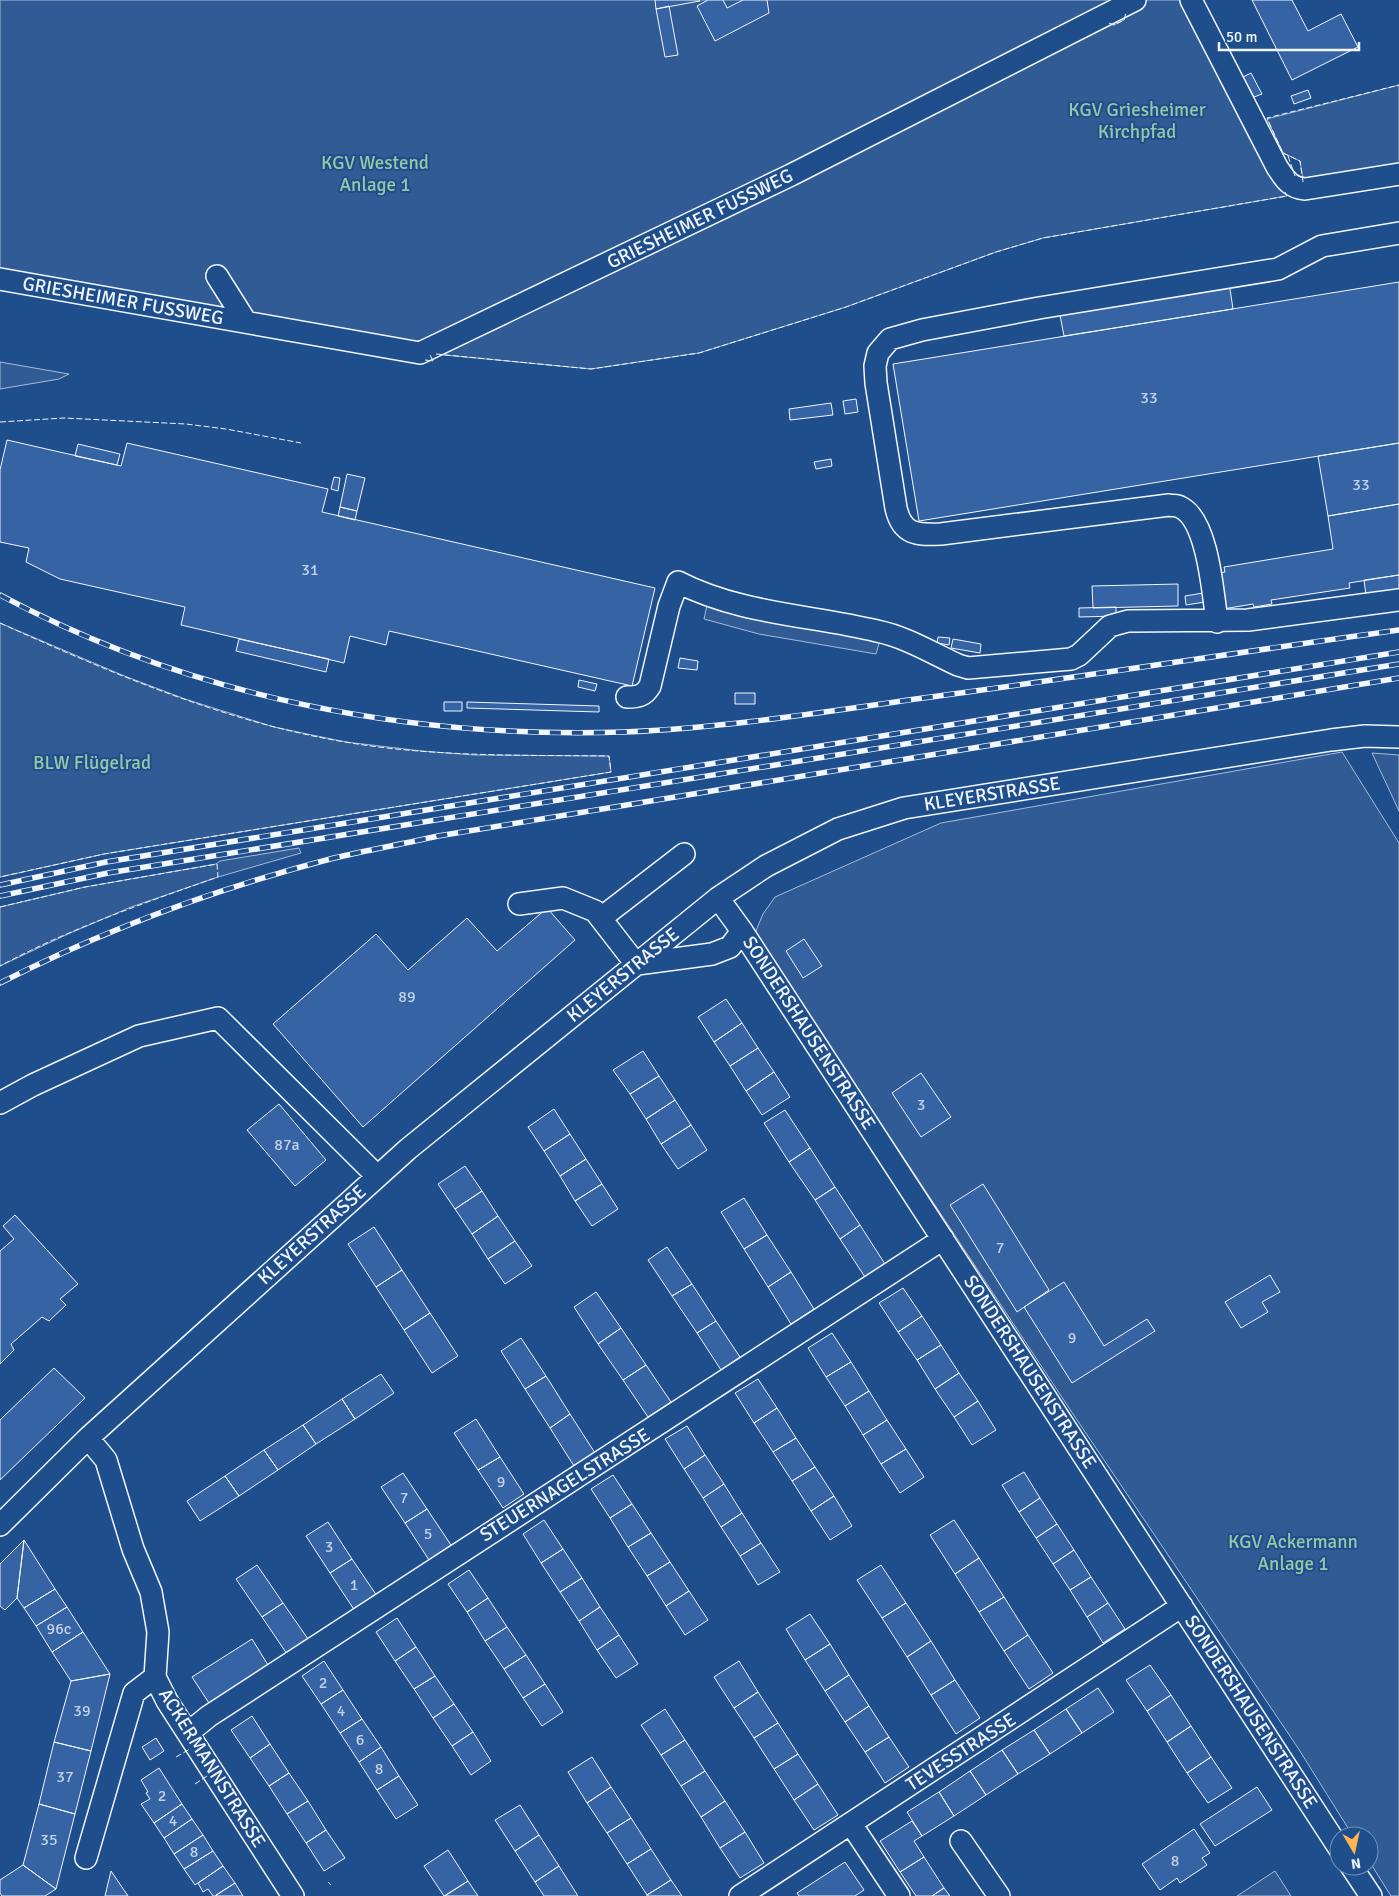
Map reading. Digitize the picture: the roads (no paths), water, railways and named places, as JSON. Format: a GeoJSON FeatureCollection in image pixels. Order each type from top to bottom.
{"type":"FeatureCollection","features":[{"type":"Feature","properties":{"kind":"street","name":"GRIESHEIMER FUSSWEG"},"geometry":{"type":"LineString","coordinates":[[0,279],[420,353],[792,175],[1135,0]]}},
{"type":"Feature","properties":{"kind":"street"},"geometry":{"type":"LineString","coordinates":[[1191,0],[1272,158],[1288,183],[1296,188],[1305,189],[1399,174]]}},
{"type":"Feature","properties":{"kind":"street"},"geometry":{"type":"LineString","coordinates":[[1217,622],[1203,538],[1196,522],[1180,506],[1169,505],[941,534],[922,535],[908,530],[898,517],[876,383],[875,366],[878,353],[890,339],[922,330],[1278,269],[1322,246],[1399,233]]}},
{"type":"Feature","properties":{"kind":"street","name":"GRIESHEIMER FUSSWEG"},"geometry":{"type":"LineString","coordinates":[[217,276],[246,322]]}},
{"type":"Feature","properties":{"kind":"street"},"geometry":{"type":"LineString","coordinates":[[627,697],[638,697],[645,694],[650,686],[669,606],[678,582],[714,599],[894,635],[968,668],[1071,659],[1079,655],[1110,626],[1120,623],[1248,620],[1399,600]]}},
{"type":"Feature","properties":{"kind":"street","name":"KLEYERSTRASSE"},"geometry":{"type":"LineString","coordinates":[[0,1525],[88,1438],[408,1149],[718,898],[766,866],[838,829],[904,808],[1331,740],[1365,736],[1399,737]]}},
{"type":"Feature","properties":{"kind":"street"},"geometry":{"type":"LineString","coordinates":[[601,918],[684,854]]}},
{"type":"Feature","properties":{"kind":"street"},"geometry":{"type":"LineString","coordinates":[[519,904],[563,898],[596,911],[636,964],[712,954],[730,947],[742,931]]}},
{"type":"Feature","properties":{"kind":"street","name":"SONDERSHAUSENSTRASSE"},"geometry":{"type":"LineString","coordinates":[[718,898],[742,931],[1329,1833]]}},
{"type":"Feature","properties":{"kind":"street"},"geometry":{"type":"LineString","coordinates":[[0,1103],[33,1085],[139,1036],[218,1018],[377,1176]]}},
{"type":"Feature","properties":{"kind":"street","name":"STEUERNAGELSTRASSE"},"geometry":{"type":"LineString","coordinates":[[188,1733],[209,1716],[426,1573],[656,1427],[943,1239]]}},
{"type":"Feature","properties":{"kind":"street","name":"ACKERMANNSTRASSE"},"geometry":{"type":"LineString","coordinates":[[88,1438],[106,1460],[133,1549],[151,1592],[158,1632],[155,1678],[167,1701],[293,1896]]}},
{"type":"Feature","properties":{"kind":"street","name":"TEVESSTRASSE"},"geometry":{"type":"LineString","coordinates":[[740,1896],[1182,1606]]}},
{"type":"Feature","properties":{"kind":"street"},"geometry":{"type":"LineString","coordinates":[[86,1858],[134,1693],[155,1678]]}},
{"type":"Feature","properties":{"kind":"street"},"geometry":{"type":"LineString","coordinates":[[850,1824],[899,1896]]}},
{"type":"Feature","properties":{"kind":"street"},"geometry":{"type":"LineString","coordinates":[[961,1841],[999,1896]]}},
{"type":"Feature","properties":{"kind":"street"},"geometry":{"type":"LineString","coordinates":[[1357,1876],[1370,1896]]}},
{"type":"Feature","properties":{"kind":"railway"},"geometry":{"type":"LineString","coordinates":[[0,595],[73,630],[147,660],[224,685],[303,704],[382,719],[463,728],[543,732],[661,730],[774,719],[1399,630]]}},
{"type":"Feature","properties":{"kind":"railway"},"geometry":{"type":"LineString","coordinates":[[0,885],[106,862],[1399,652]]}},
{"type":"Feature","properties":{"kind":"railway"},"geometry":{"type":"LineString","coordinates":[[0,896],[108,873],[1399,664]]}},
{"type":"Feature","properties":{"kind":"railway"},"geometry":{"type":"LineString","coordinates":[[0,983],[81,945],[205,896],[347,855],[438,836],[1399,678]]}},
{"type":"Feature","properties":{"kind":"park label","name":"KGV Griesheimer Kirchpfad"},"geometry":{"type":"Point","coordinates":[1137,121]}},
{"type":"Feature","properties":{"kind":"park label","name":"KGV Westend Anlage 1"},"geometry":{"type":"Point","coordinates":[375,174]}},
{"type":"Feature","properties":{"kind":"park label","name":"BLW Flügelrad"},"geometry":{"type":"Point","coordinates":[92,763]}},
{"type":"Feature","properties":{"kind":"park label","name":"KGV Ackermann Anlage 1"},"geometry":{"type":"Point","coordinates":[1293,1553]}}]}
